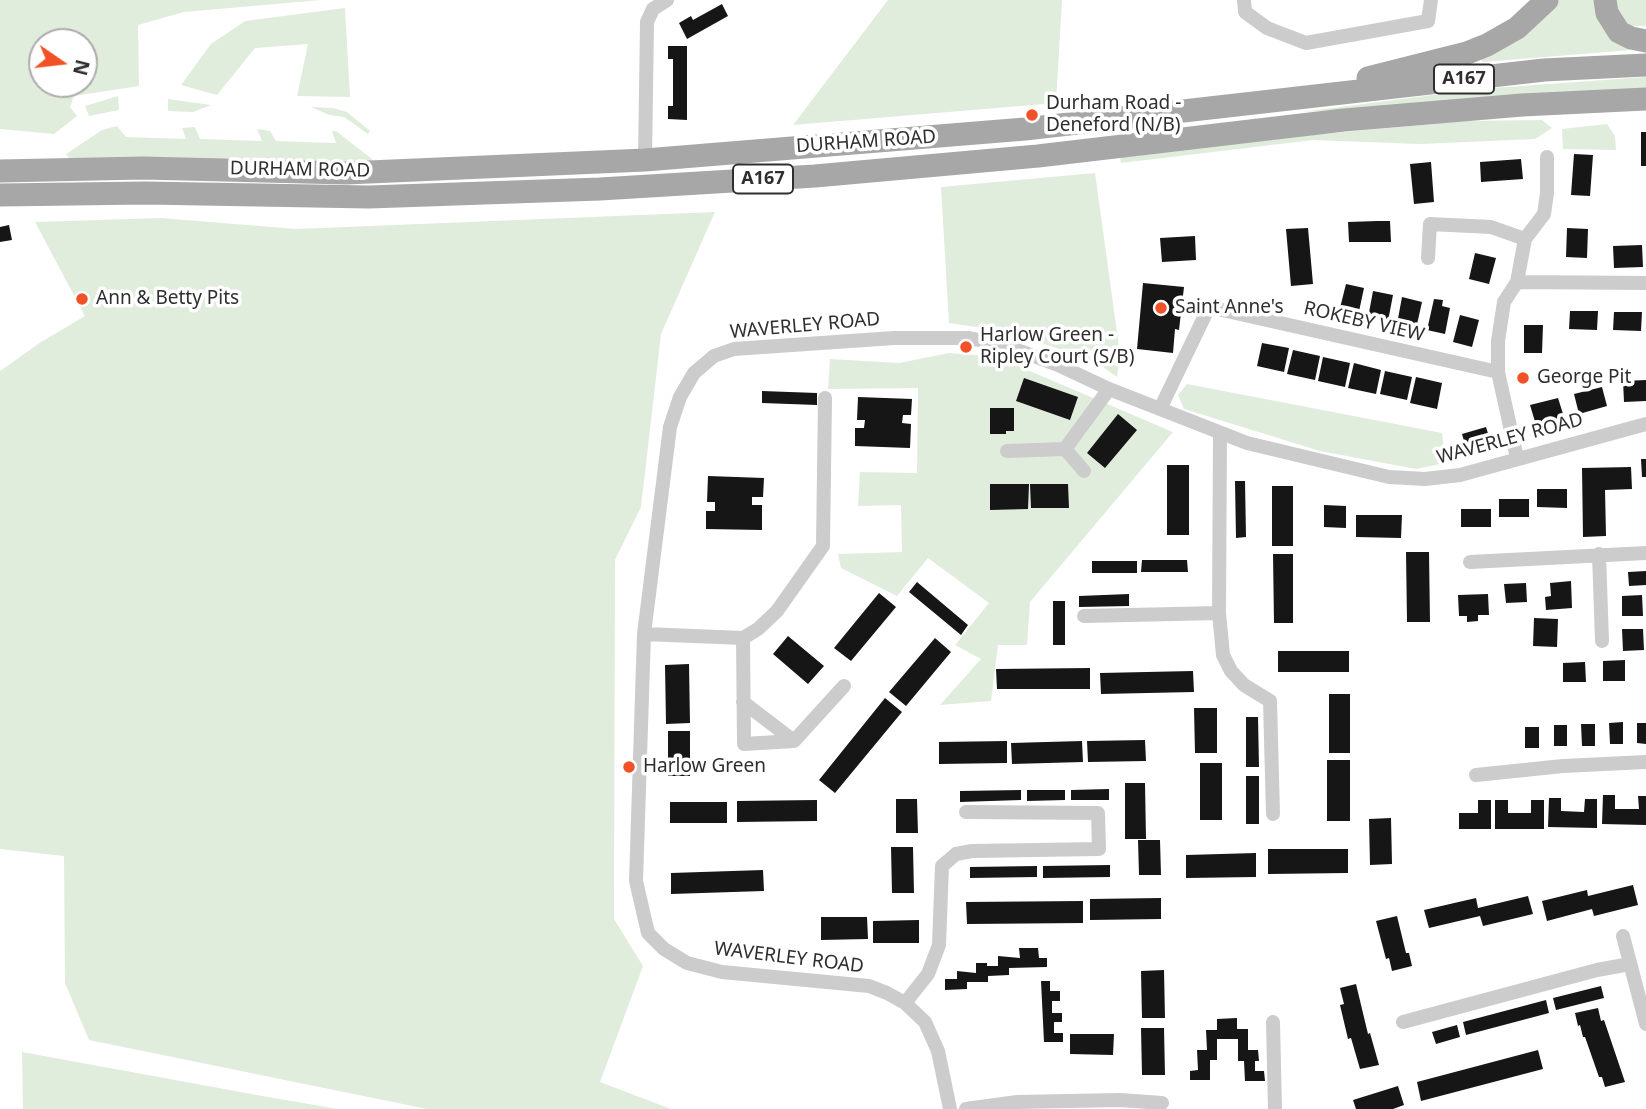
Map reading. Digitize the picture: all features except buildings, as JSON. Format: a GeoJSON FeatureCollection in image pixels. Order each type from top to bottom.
{"type":"FeatureCollection","features":[{"type":"Feature","properties":{"kind":"main road"},"geometry":{"type":"LineString","coordinates":[[1283,99],[1467,53],[1517,28],[1547,0]]}},
{"type":"Feature","properties":{"kind":"main road"},"geometry":{"type":"LineString","coordinates":[[1605,0],[1607,13],[1619,32],[1646,41]]}},
{"type":"Feature","properties":{"kind":"main road","name":"DURHAM ROAD"},"geometry":{"type":"LineString","coordinates":[[0,171],[143,168],[346,173],[645,160],[1025,129],[1544,71],[1646,65]]}},
{"type":"Feature","properties":{"kind":"main road","name":"DURHAM ROAD"},"geometry":{"type":"LineString","coordinates":[[0,195],[160,193],[369,197],[600,190],[815,176],[1038,156],[1343,120],[1522,105],[1646,99]]}},
{"type":"Feature","properties":{"kind":"street"},"geometry":{"type":"LineString","coordinates":[[645,160],[647,22],[653,9],[667,0]]}},
{"type":"Feature","properties":{"kind":"street"},"geometry":{"type":"LineString","coordinates":[[1244,0],[1245,12],[1268,28],[1306,43],[1428,21],[1431,0]]}},
{"type":"Feature","properties":{"kind":"street"},"geometry":{"type":"LineString","coordinates":[[1517,458],[1498,372],[1498,341],[1504,302],[1517,282],[1525,239],[1544,214],[1547,157]]}},
{"type":"Feature","properties":{"kind":"street"},"geometry":{"type":"LineString","coordinates":[[1428,258],[1430,225],[1491,227],[1525,239]]}},
{"type":"Feature","properties":{"kind":"street"},"geometry":{"type":"LineString","coordinates":[[1517,282],[1646,283]]}},
{"type":"Feature","properties":{"kind":"street","name":"ROKEBY VIEW"},"geometry":{"type":"LineString","coordinates":[[1160,409],[1209,307],[1498,372]]}},
{"type":"Feature","properties":{"kind":"street","name":"WAVERLEY ROAD"},"geometry":{"type":"LineString","coordinates":[[950,1109],[938,1051],[925,1022],[905,1003],[869,986],[722,972],[687,963],[664,949],[648,933],[636,881],[644,634],[670,427],[680,397],[694,373],[714,356],[734,349],[894,338],[969,338],[1004,345],[1058,365],[1220,434],[1270,450],[1389,477],[1432,479],[1460,475],[1646,424]]}},
{"type":"Feature","properties":{"kind":"street"},"geometry":{"type":"LineString","coordinates":[[1065,449],[1109,389]]}},
{"type":"Feature","properties":{"kind":"street"},"geometry":{"type":"LineString","coordinates":[[644,634],[743,638],[758,629],[777,611],[823,547],[825,398]]}},
{"type":"Feature","properties":{"kind":"street"},"geometry":{"type":"LineString","coordinates":[[1220,434],[1219,613],[1223,655],[1231,671],[1244,685],[1270,701],[1273,814]]}},
{"type":"Feature","properties":{"kind":"street"},"geometry":{"type":"LineString","coordinates":[[1007,451],[1065,449]]}},
{"type":"Feature","properties":{"kind":"street"},"geometry":{"type":"LineString","coordinates":[[1065,449],[1084,471]]}},
{"type":"Feature","properties":{"kind":"street"},"geometry":{"type":"LineString","coordinates":[[1470,562],[1646,553]]}},
{"type":"Feature","properties":{"kind":"street"},"geometry":{"type":"LineString","coordinates":[[1599,554],[1602,641]]}},
{"type":"Feature","properties":{"kind":"street"},"geometry":{"type":"LineString","coordinates":[[1084,616],[1219,613]]}},
{"type":"Feature","properties":{"kind":"street"},"geometry":{"type":"LineString","coordinates":[[743,638],[744,744],[794,741],[844,686]]}},
{"type":"Feature","properties":{"kind":"street"},"geometry":{"type":"LineString","coordinates":[[743,702],[794,741]]}},
{"type":"Feature","properties":{"kind":"street"},"geometry":{"type":"LineString","coordinates":[[1476,775],[1563,766],[1646,762]]}},
{"type":"Feature","properties":{"kind":"street"},"geometry":{"type":"LineString","coordinates":[[905,1003],[928,974],[939,945],[942,866],[956,854],[972,850],[1099,849],[1098,813],[966,812]]}},
{"type":"Feature","properties":{"kind":"street"},"geometry":{"type":"LineString","coordinates":[[1623,936],[1646,1024]]}},
{"type":"Feature","properties":{"kind":"street"},"geometry":{"type":"LineString","coordinates":[[1403,1022],[1597,970],[1630,964]]}},
{"type":"Feature","properties":{"kind":"street"},"geometry":{"type":"LineString","coordinates":[[1273,1022],[1275,1109]]}},
{"type":"Feature","properties":{"kind":"street"},"geometry":{"type":"LineString","coordinates":[[966,1109],[1017,1102],[1120,1100],[1162,1103]]}},
{"type":"Feature","properties":{"kind":"green space"},"geometry":{"type":"Polygon","coordinates":[[[0,0],[321,0],[184,12],[138,25],[139,86],[98,92],[98,28],[28,28],[28,98],[73,98],[70,107],[77,116],[54,134],[0,129],[0,0]]]}},
{"type":"Feature","properties":{"kind":"green space"},"geometry":{"type":"Polygon","coordinates":[[[888,0],[1062,0],[1056,103],[793,125],[888,0]]]}},
{"type":"Feature","properties":{"kind":"green space"},"geometry":{"type":"Polygon","coordinates":[[[1559,0],[1597,0],[1614,39],[1631,50],[1483,62],[1480,58],[1546,15],[1559,0]]]}},
{"type":"Feature","properties":{"kind":"green space"},"geometry":{"type":"Polygon","coordinates":[[[1615,0],[1646,0],[1646,26],[1629,26],[1618,13],[1615,0]]]}},
{"type":"Feature","properties":{"kind":"green space"},"geometry":{"type":"Polygon","coordinates":[[[345,8],[350,97],[297,96],[308,44],[255,48],[217,95],[181,85],[211,44],[245,21],[345,8]]]}},
{"type":"Feature","properties":{"kind":"green space"},"geometry":{"type":"Polygon","coordinates":[[[1646,77],[1646,92],[1301,112],[1479,89],[1646,77]]]}},
{"type":"Feature","properties":{"kind":"green space"},"geometry":{"type":"Polygon","coordinates":[[[118,96],[119,110],[89,116],[85,106],[118,96]]]}},
{"type":"Feature","properties":{"kind":"green space"},"geometry":{"type":"Polygon","coordinates":[[[168,99],[211,105],[193,112],[168,111],[168,99]]]}},
{"type":"Feature","properties":{"kind":"green space"},"geometry":{"type":"Polygon","coordinates":[[[311,107],[347,112],[370,131],[368,134],[344,117],[329,115],[311,107]]]}},
{"type":"Feature","properties":{"kind":"green space"},"geometry":{"type":"Polygon","coordinates":[[[1542,120],[1552,128],[1535,139],[1420,144],[1313,140],[1121,163],[1120,157],[1464,121],[1542,120]]]}},
{"type":"Feature","properties":{"kind":"green space"},"geometry":{"type":"Polygon","coordinates":[[[1607,124],[1615,136],[1616,150],[1563,149],[1562,129],[1607,124]]]}},
{"type":"Feature","properties":{"kind":"green space"},"geometry":{"type":"Polygon","coordinates":[[[117,126],[126,137],[186,139],[182,128],[195,127],[200,139],[262,141],[257,129],[270,131],[276,141],[336,143],[332,131],[336,131],[372,159],[370,163],[69,158],[66,154],[102,130],[117,126]]]}},
{"type":"Feature","properties":{"kind":"green space"},"geometry":{"type":"Polygon","coordinates":[[[1095,173],[1120,354],[1117,377],[1100,365],[1054,347],[996,330],[949,323],[941,187],[1095,173]]]}},
{"type":"Feature","properties":{"kind":"green space"},"geometry":{"type":"Polygon","coordinates":[[[715,212],[661,334],[641,507],[615,560],[614,919],[643,966],[600,1082],[671,1109],[427,1109],[89,1040],[65,983],[64,856],[0,849],[0,371],[85,316],[35,222],[161,218],[296,229],[715,212]]]}},
{"type":"Feature","properties":{"kind":"green space"},"geometry":{"type":"Polygon","coordinates":[[[949,353],[997,357],[1173,432],[1030,602],[1027,645],[998,645],[991,701],[940,705],[981,659],[955,645],[989,603],[928,558],[897,596],[841,568],[838,554],[902,552],[901,505],[858,506],[860,472],[917,473],[918,388],[828,389],[830,359],[899,363],[949,353]]]}},
{"type":"Feature","properties":{"kind":"green space"},"geometry":{"type":"Polygon","coordinates":[[[1187,384],[1442,433],[1445,463],[1416,469],[1320,451],[1184,409],[1178,395],[1187,384]]]}},
{"type":"Feature","properties":{"kind":"green space"},"geometry":{"type":"Polygon","coordinates":[[[22,1052],[268,1097],[338,1109],[23,1109],[22,1052]]]}},
{"type":"Feature","properties":{"kind":"place","name":"Durham Road - Deneford (N/B)"},"geometry":{"type":"Point","coordinates":[1032,115]}},
{"type":"Feature","properties":{"kind":"place","name":"Ann & Betty Pits"},"geometry":{"type":"Point","coordinates":[82,299]}},
{"type":"Feature","properties":{"kind":"place","name":"Saint Anne's"},"geometry":{"type":"Point","coordinates":[1161,308]}},
{"type":"Feature","properties":{"kind":"place","name":"Harlow Green - Ripley Court (S/B)"},"geometry":{"type":"Point","coordinates":[966,347]}},
{"type":"Feature","properties":{"kind":"place","name":"George Pit"},"geometry":{"type":"Point","coordinates":[1523,378]}},
{"type":"Feature","properties":{"kind":"place","name":"Harlow Green"},"geometry":{"type":"Point","coordinates":[629,767]}}]}
